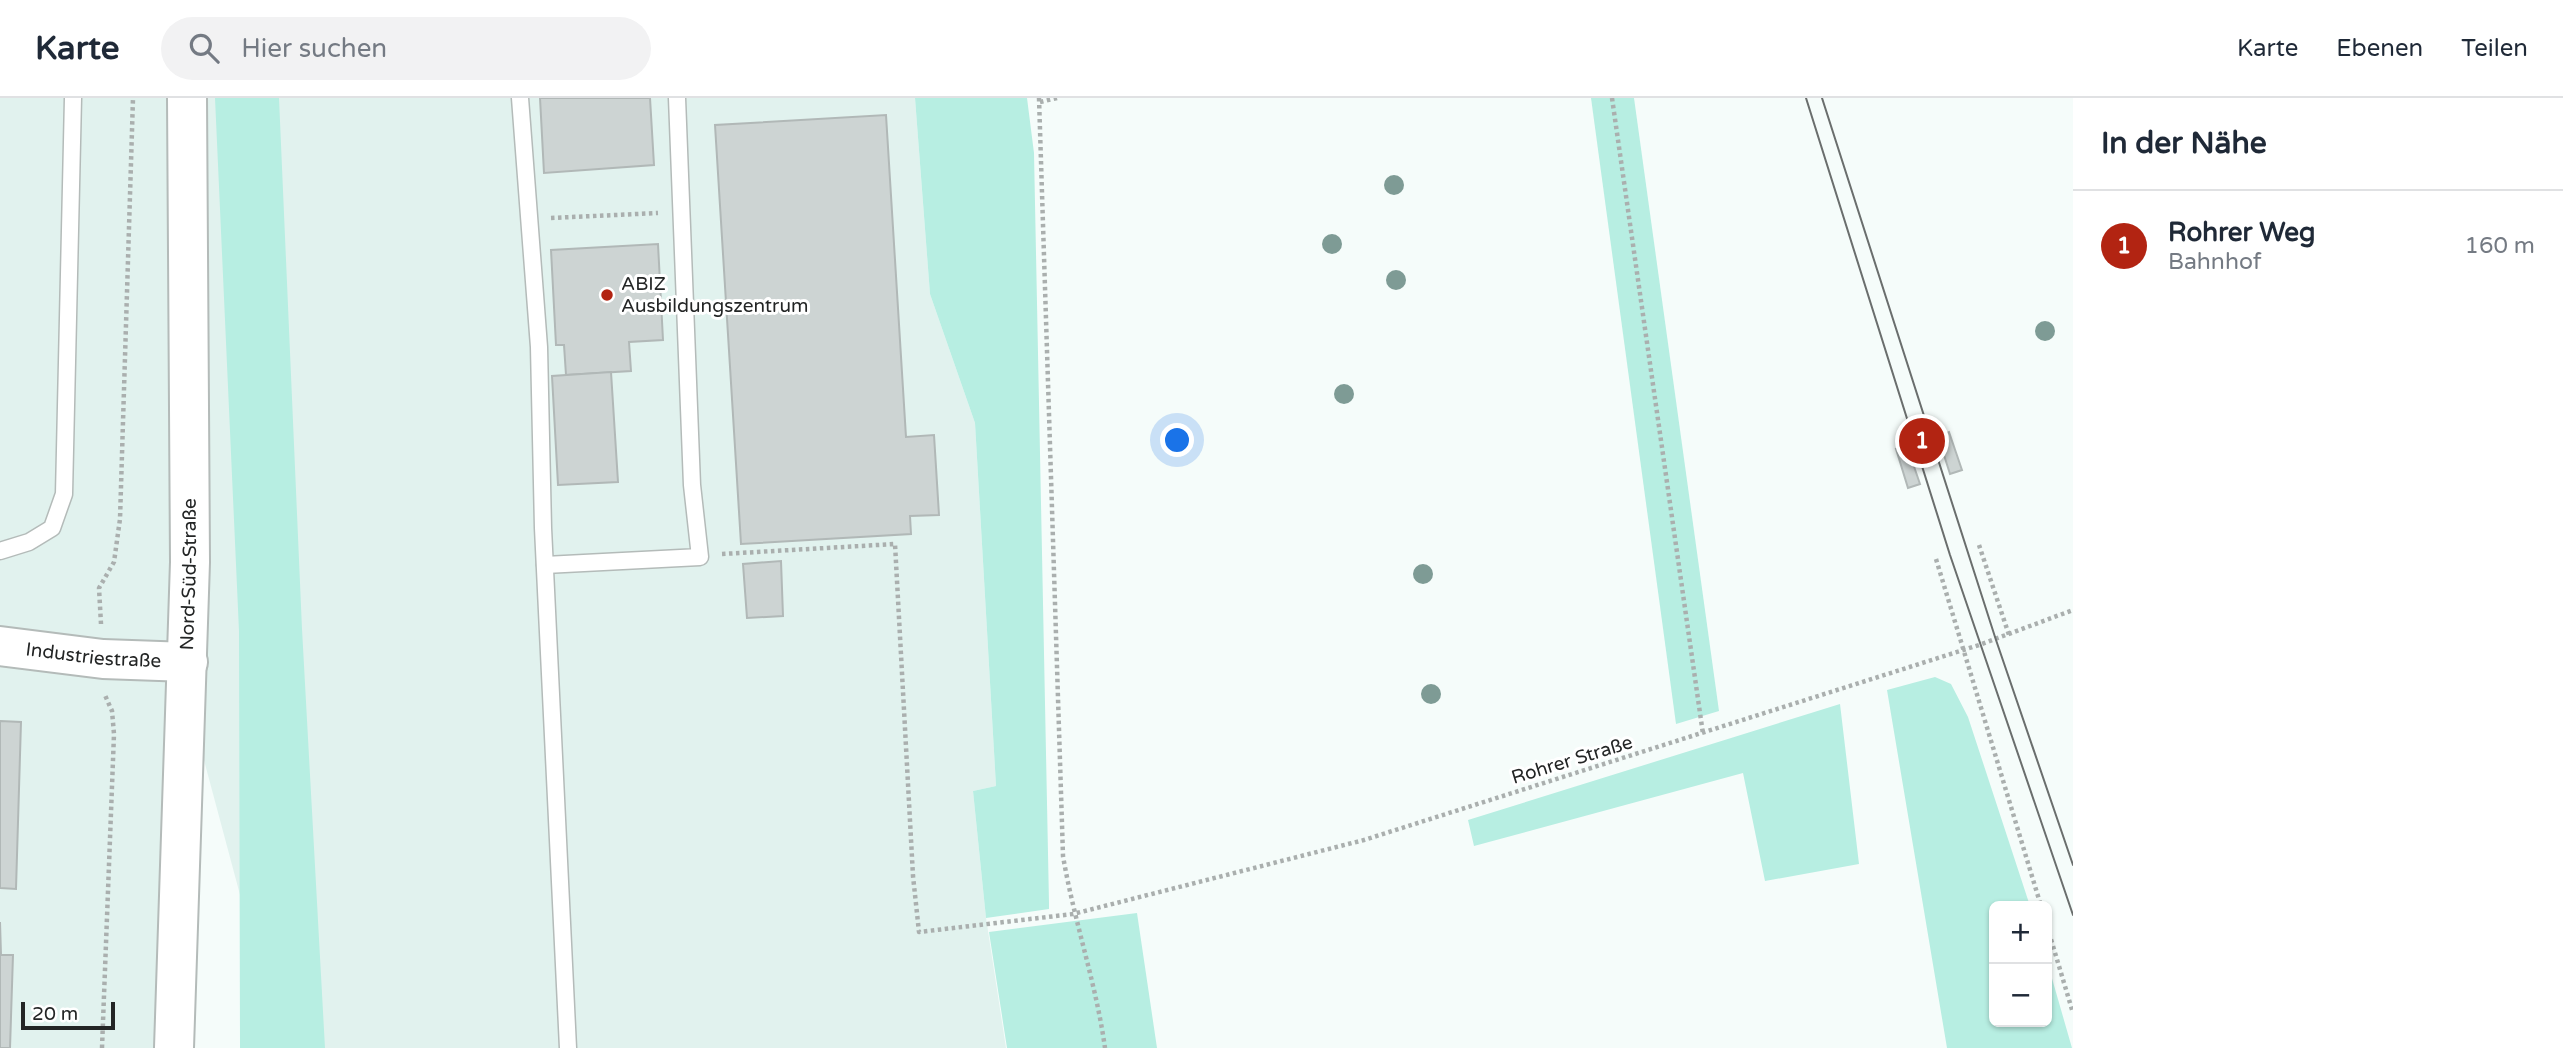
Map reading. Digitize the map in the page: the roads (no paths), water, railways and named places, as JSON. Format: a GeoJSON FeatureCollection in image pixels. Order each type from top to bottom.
{"type":"FeatureCollection","features":[{"type":"Feature","properties":{"kind":"main road","name":"Nord-Süd-Straße"},"geometry":{"type":"LineString","coordinates":[[174,1048],[188,662],[187,98]]}},
{"type":"Feature","properties":{"kind":"main road","name":"Industriestraße"},"geometry":{"type":"LineString","coordinates":[[0,646],[103,659],[188,662]]}},
{"type":"Feature","properties":{"kind":"lane"},"geometry":{"type":"LineString","coordinates":[[0,551],[29,542],[52,528],[64,494],[73,98]]}},
{"type":"Feature","properties":{"kind":"lane"},"geometry":{"type":"LineString","coordinates":[[520,98],[539,347],[545,565],[568,1048]]}},
{"type":"Feature","properties":{"kind":"lane"},"geometry":{"type":"LineString","coordinates":[[545,565],[699,557],[692,485],[677,98]]}},
{"type":"Feature","properties":{"kind":"tram line"},"geometry":{"type":"LineString","coordinates":[[1806,98],[1950,555],[2073,915]]}},
{"type":"Feature","properties":{"kind":"tram line"},"geometry":{"type":"LineString","coordinates":[[1822,98],[1996,640],[2073,865]]}},
{"type":"Feature","properties":{"kind":"place","name":"ABIZ Ausbildungszentrum"},"geometry":{"type":"Point","coordinates":[607,295]}},
{"type":"Feature","properties":{"kind":"place","name":"Rohrer Weg"},"geometry":{"type":"Point","coordinates":[1922,441]}}]}
